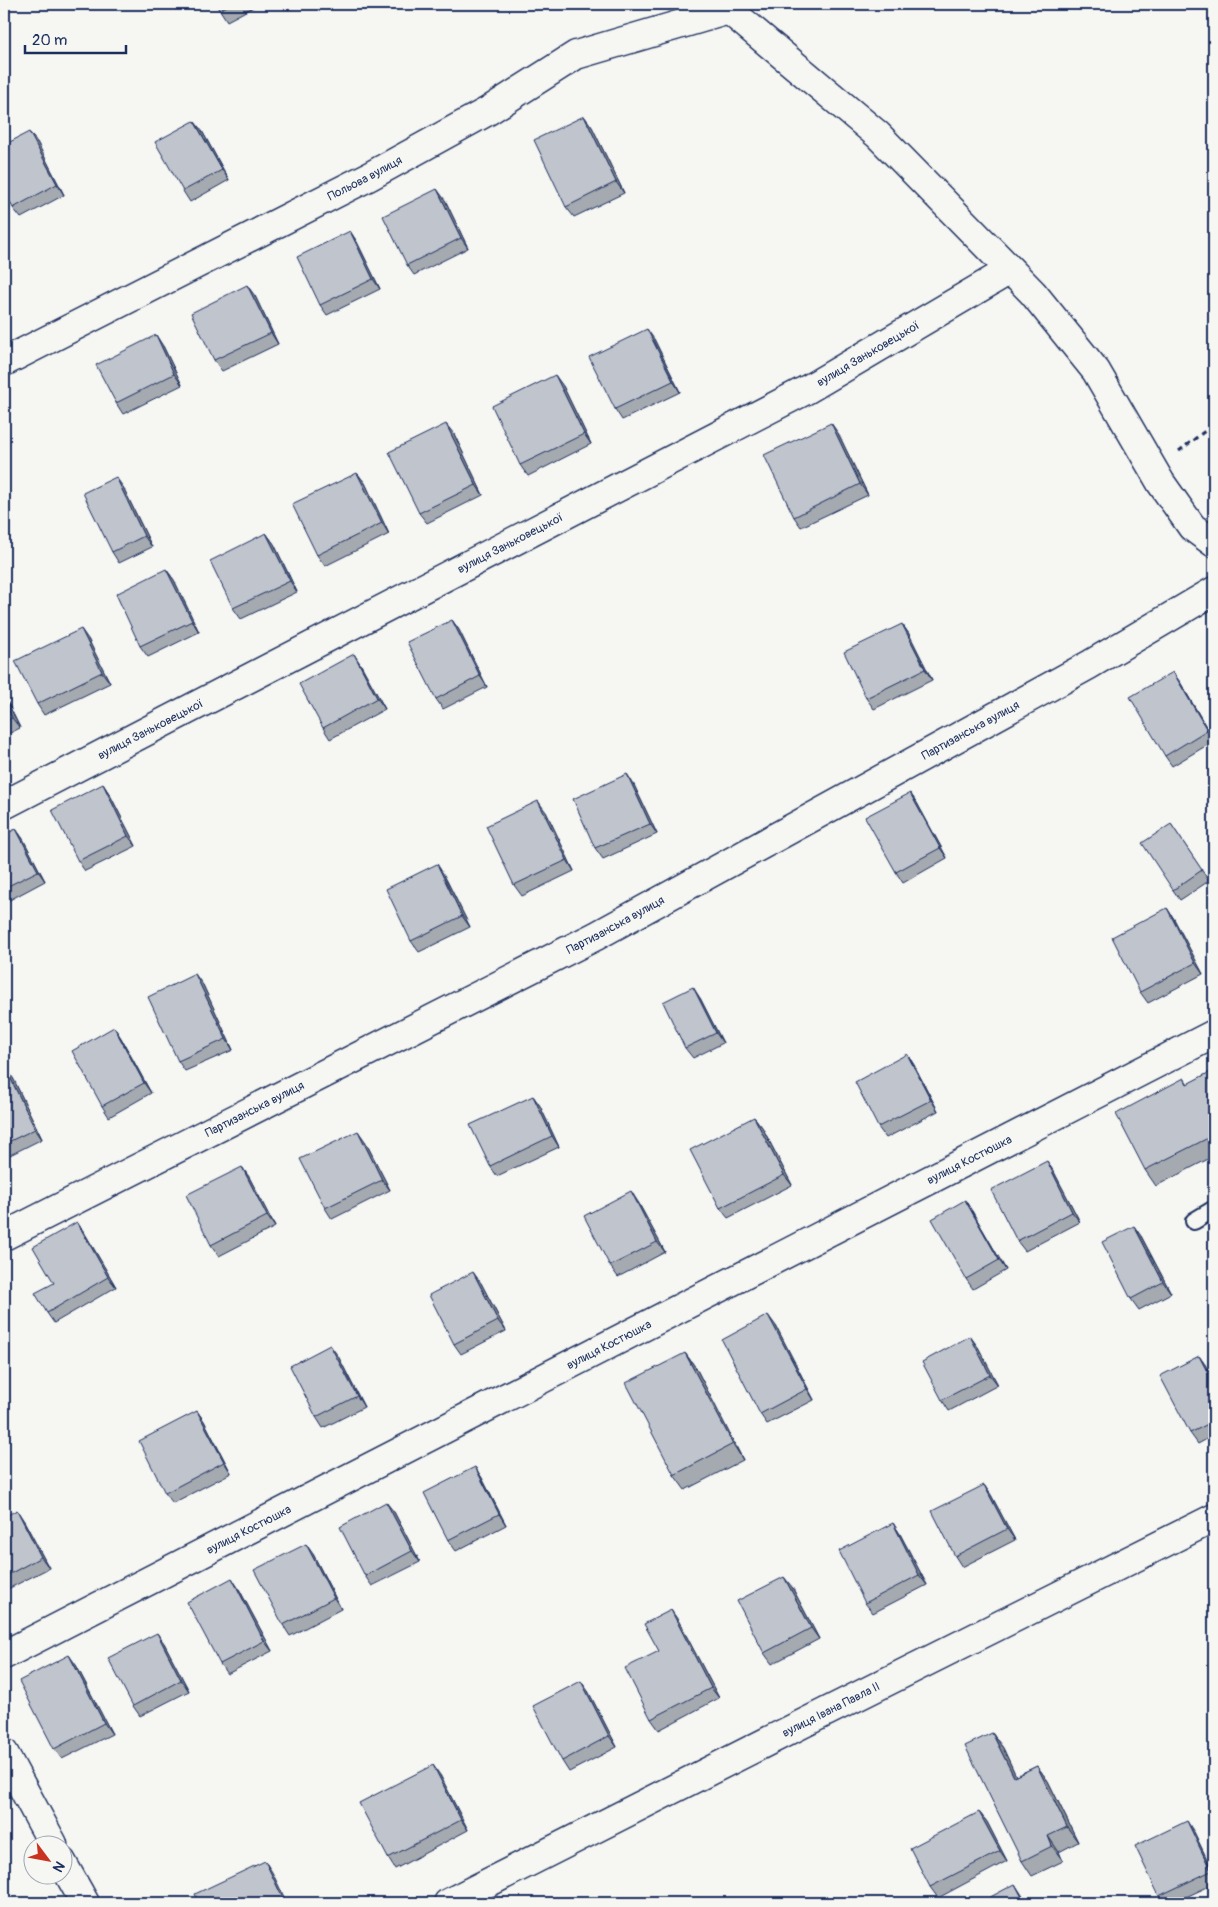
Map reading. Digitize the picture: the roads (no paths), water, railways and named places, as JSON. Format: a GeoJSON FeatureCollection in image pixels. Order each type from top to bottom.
{"type":"FeatureCollection","features":[{"type":"Feature","properties":{"kind":"street"},"geometry":{"type":"LineString","coordinates":[[727,7],[878,135],[1033,293],[1096,371],[1153,471],[1192,527],[1214,543]]}},
{"type":"Feature","properties":{"kind":"street","name":"Польова вулиця"},"geometry":{"type":"LineString","coordinates":[[4,362],[370,176],[488,111],[576,55],[727,7]]}},
{"type":"Feature","properties":{"kind":"street","name":"вулиця Заньковецької"},"geometry":{"type":"LineString","coordinates":[[4,805],[808,389],[1010,270]]}},
{"type":"Feature","properties":{"kind":"street","name":"Партизанська вулиця"},"geometry":{"type":"LineString","coordinates":[[4,1236],[596,936],[1089,665],[1214,591]]}},
{"type":"Feature","properties":{"kind":"street","name":"вулиця Костюшка"},"geometry":{"type":"LineString","coordinates":[[4,1655],[1214,1034]]}},
{"type":"Feature","properties":{"kind":"street","name":"вулиця Івана Павла II"},"geometry":{"type":"LineString","coordinates":[[448,1903],[1214,1518]]}},
{"type":"Feature","properties":{"kind":"street"},"geometry":{"type":"LineString","coordinates":[[4,1753],[48,1834]]}},
{"type":"Feature","properties":{"kind":"street"},"geometry":{"type":"LineString","coordinates":[[72,1880],[85,1903]]}},
{"type":"Feature","properties":{"kind":"lane"},"geometry":{"type":"LineString","coordinates":[[1194,1221],[1214,1210]]}}]}
